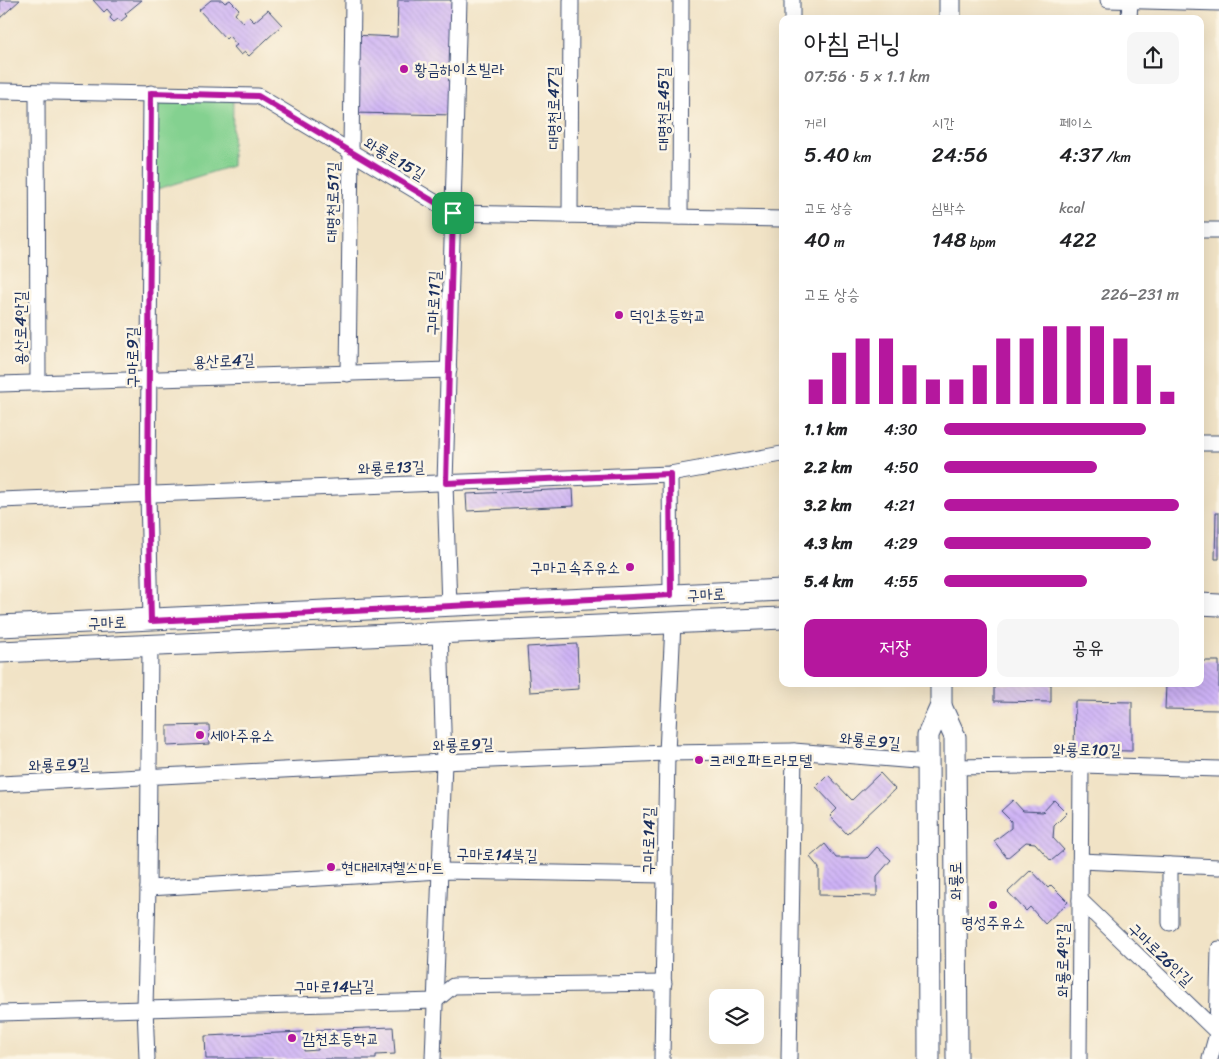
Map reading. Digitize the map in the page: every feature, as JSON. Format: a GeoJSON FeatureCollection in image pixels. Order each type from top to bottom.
{"type":"FeatureCollection","features":[{"type":"Feature","properties":{"kind":"main road"},"geometry":{"type":"LineString","coordinates":[[950,0],[950,15]]}},
{"type":"Feature","properties":{"kind":"main road","name":"구마로"},"geometry":{"type":"LineString","coordinates":[[0,626],[151,621],[779,590]]}},
{"type":"Feature","properties":{"kind":"main road"},"geometry":{"type":"LineString","coordinates":[[1204,604],[1219,604]]}},
{"type":"Feature","properties":{"kind":"main road","name":"구마로"},"geometry":{"type":"LineString","coordinates":[[0,652],[440,631],[779,618]]}},
{"type":"Feature","properties":{"kind":"main road","name":"와룡로"},"geometry":{"type":"LineString","coordinates":[[929,1059],[928,735],[941,706],[941,687]]}},
{"type":"Feature","properties":{"kind":"main road","name":"와룡로"},"geometry":{"type":"LineString","coordinates":[[941,706],[955,737],[956,1059]]}},
{"type":"Feature","properties":{"kind":"street","name":"대명천로51길"},"geometry":{"type":"LineString","coordinates":[[348,374],[353,0]]}},
{"type":"Feature","properties":{"kind":"street","name":"구마로11길"},"geometry":{"type":"LineString","coordinates":[[450,607],[446,483],[459,0]]}},
{"type":"Feature","properties":{"kind":"street","name":"대명천로47길"},"geometry":{"type":"LineString","coordinates":[[570,215],[571,0]]}},
{"type":"Feature","properties":{"kind":"street","name":"대명천로45길"},"geometry":{"type":"LineString","coordinates":[[680,0],[680,217]]}},
{"type":"Feature","properties":{"kind":"street"},"geometry":{"type":"LineString","coordinates":[[792,0],[792,15]]}},
{"type":"Feature","properties":{"kind":"street"},"geometry":{"type":"LineString","coordinates":[[1108,0],[1219,3]]}},
{"type":"Feature","properties":{"kind":"street"},"geometry":{"type":"LineString","coordinates":[[1129,15],[1130,0]]}},
{"type":"Feature","properties":{"kind":"street","name":"와룡로15길"},"geometry":{"type":"LineString","coordinates":[[0,90],[258,96],[453,213],[779,220]]}},
{"type":"Feature","properties":{"kind":"street","name":"용산로4안길"},"geometry":{"type":"LineString","coordinates":[[36,92],[38,383]]}},
{"type":"Feature","properties":{"kind":"street","name":"구마로9길"},"geometry":{"type":"LineString","coordinates":[[151,93],[148,494],[151,621]]}},
{"type":"Feature","properties":{"kind":"street"},"geometry":{"type":"LineString","coordinates":[[1204,230],[1219,230]]}},
{"type":"Feature","properties":{"kind":"street","name":"용산로4길"},"geometry":{"type":"LineString","coordinates":[[0,384],[449,370]]}},
{"type":"Feature","properties":{"kind":"street"},"geometry":{"type":"LineString","coordinates":[[1204,442],[1219,443]]}},
{"type":"Feature","properties":{"kind":"street","name":"와룡로13길"},"geometry":{"type":"LineString","coordinates":[[0,500],[670,474],[779,455]]}},
{"type":"Feature","properties":{"kind":"street"},"geometry":{"type":"LineString","coordinates":[[670,474],[671,595]]}},
{"type":"Feature","properties":{"kind":"street","name":"구마로14길"},"geometry":{"type":"LineString","coordinates":[[662,1059],[667,754],[672,623]]}},
{"type":"Feature","properties":{"kind":"street"},"geometry":{"type":"LineString","coordinates":[[434,1059],[444,762],[440,631]]}},
{"type":"Feature","properties":{"kind":"street"},"geometry":{"type":"LineString","coordinates":[[147,1059],[145,1007],[150,645]]}},
{"type":"Feature","properties":{"kind":"street"},"geometry":{"type":"LineString","coordinates":[[789,1059],[794,751]]}},
{"type":"Feature","properties":{"kind":"street","name":"와룡로9길"},"geometry":{"type":"LineString","coordinates":[[0,784],[444,762],[667,754],[794,751],[928,762]]}},
{"type":"Feature","properties":{"kind":"street","name":"와룡로10길"},"geometry":{"type":"LineString","coordinates":[[954,766],[1081,765],[1219,769]]}},
{"type":"Feature","properties":{"kind":"street","name":"와룡로4안길"},"geometry":{"type":"LineString","coordinates":[[1079,1059],[1081,765]]}},
{"type":"Feature","properties":{"kind":"street"},"geometry":{"type":"LineString","coordinates":[[1080,861],[1219,867]]}},
{"type":"Feature","properties":{"kind":"street"},"geometry":{"type":"LineString","coordinates":[[1170,865],[1170,923]]}},
{"type":"Feature","properties":{"kind":"street","name":"구마로14북길"},"geometry":{"type":"LineString","coordinates":[[148,888],[441,871],[665,875]]}},
{"type":"Feature","properties":{"kind":"street","name":"구마로26안길"},"geometry":{"type":"LineString","coordinates":[[1080,900],[1218,1034]]}},
{"type":"Feature","properties":{"kind":"street","name":"구마로26안길"},"geometry":{"type":"LineString","coordinates":[[1218,1034],[1219,949]]}},
{"type":"Feature","properties":{"kind":"street"},"geometry":{"type":"LineString","coordinates":[[435,1001],[454,986],[664,983]]}},
{"type":"Feature","properties":{"kind":"street","name":"구마로14남길"},"geometry":{"type":"LineString","coordinates":[[0,1013],[145,1007],[435,1001]]}},
{"type":"Feature","properties":{"kind":"street"},"geometry":{"type":"LineString","coordinates":[[1210,1059],[1218,1034]]}},
{"type":"Feature","properties":{"kind":"green space"},"geometry":{"type":"Polygon","coordinates":[[[154,98],[233,99],[232,166],[154,190],[154,98]]]}},
{"type":"Feature","properties":{"kind":"building"},"geometry":{"type":"Polygon","coordinates":[[[0,0],[20,0],[0,18],[0,0]]]}},
{"type":"Feature","properties":{"kind":"building"},"geometry":{"type":"Polygon","coordinates":[[[93,0],[142,0],[125,14],[127,16],[121,21],[118,19],[114,22],[110,18],[112,15],[107,9],[104,12],[93,0]]]}},
{"type":"Feature","properties":{"kind":"building"},"geometry":{"type":"Polygon","coordinates":[[[211,0],[222,0],[225,3],[230,0],[239,9],[235,14],[243,23],[249,17],[254,22],[268,10],[282,25],[249,56],[245,52],[241,55],[234,47],[237,45],[229,36],[226,39],[199,10],[211,0]]]}},
{"type":"Feature","properties":{"kind":"building","name":"황금하이츠빌라"},"geometry":{"type":"Polygon","coordinates":[[[398,0],[459,0],[456,115],[351,113],[352,35],[397,37],[398,0]]]}},
{"type":"Feature","properties":{"kind":"building"},"geometry":{"type":"Polygon","coordinates":[[[573,489],[574,506],[467,511],[466,494],[573,489]]]}},
{"type":"Feature","properties":{"kind":"building"},"geometry":{"type":"Polygon","coordinates":[[[1216,513],[1219,513],[1219,559],[1215,559],[1216,513]]]}},
{"type":"Feature","properties":{"kind":"building"},"geometry":{"type":"Polygon","coordinates":[[[577,644],[579,689],[530,692],[527,647],[577,644]]]}},
{"type":"Feature","properties":{"kind":"building"},"geometry":{"type":"Polygon","coordinates":[[[1204,661],[1219,661],[1219,710],[1165,709],[1166,687],[1204,687],[1204,661]]]}},
{"type":"Feature","properties":{"kind":"building"},"geometry":{"type":"Polygon","coordinates":[[[994,687],[1051,687],[1051,702],[994,701],[994,687]]]}},
{"type":"Feature","properties":{"kind":"building"},"geometry":{"type":"Polygon","coordinates":[[[1075,701],[1132,702],[1132,751],[1074,750],[1075,701]]]}},
{"type":"Feature","properties":{"kind":"building"},"geometry":{"type":"Polygon","coordinates":[[[209,725],[210,744],[167,746],[167,726],[209,725]]]}},
{"type":"Feature","properties":{"kind":"building"},"geometry":{"type":"Polygon","coordinates":[[[880,773],[895,789],[847,834],[830,816],[837,809],[816,787],[828,775],[852,800],[880,773]]]}},
{"type":"Feature","properties":{"kind":"building"},"geometry":{"type":"Polygon","coordinates":[[[1013,800],[1023,811],[1043,812],[1054,800],[1067,813],[1054,826],[1053,838],[1064,850],[1051,861],[1035,843],[1026,842],[1007,858],[994,841],[1011,828],[1011,821],[1001,811],[1013,800]]]}},
{"type":"Feature","properties":{"kind":"building"},"geometry":{"type":"Polygon","coordinates":[[[825,844],[836,858],[867,858],[877,847],[891,860],[877,876],[877,896],[819,895],[819,868],[810,857],[825,844]]]}},
{"type":"Feature","properties":{"kind":"building"},"geometry":{"type":"Polygon","coordinates":[[[1031,870],[1048,888],[1051,885],[1068,902],[1045,924],[1030,907],[1026,911],[1008,892],[1031,870]]]}},
{"type":"Feature","properties":{"kind":"building","name":"감천초등학교"},"geometry":{"type":"Polygon","coordinates":[[[393,1027],[395,1054],[376,1055],[376,1059],[206,1059],[205,1036],[303,1032],[304,1051],[318,1050],[317,1030],[393,1027]]]}},
{"type":"Feature","properties":{"kind":"place","name":"황금하이츠빌라"},"geometry":{"type":"Point","coordinates":[404,69]}},
{"type":"Feature","properties":{"kind":"place","name":"덕인초등학교"},"geometry":{"type":"Point","coordinates":[619,315]}},
{"type":"Feature","properties":{"kind":"place","name":"구마고속주유소"},"geometry":{"type":"Point","coordinates":[630,567]}},
{"type":"Feature","properties":{"kind":"place","name":"세아주유소"},"geometry":{"type":"Point","coordinates":[200,735]}},
{"type":"Feature","properties":{"kind":"place","name":"크레오파트라모텔"},"geometry":{"type":"Point","coordinates":[699,760]}},
{"type":"Feature","properties":{"kind":"place","name":"현대레져헬스마트"},"geometry":{"type":"Point","coordinates":[331,867]}},
{"type":"Feature","properties":{"kind":"place","name":"명성주유소"},"geometry":{"type":"Point","coordinates":[993,905]}},
{"type":"Feature","properties":{"kind":"place","name":"감천초등학교"},"geometry":{"type":"Point","coordinates":[292,1038]}},
{"type":"Feature","properties":{"kind":"route"},"geometry":{"type":"LineString","coordinates":[[151,93],[258,96],[453,213],[446,483],[670,474],[671,595],[151,621],[148,494],[151,93]]}}]}
